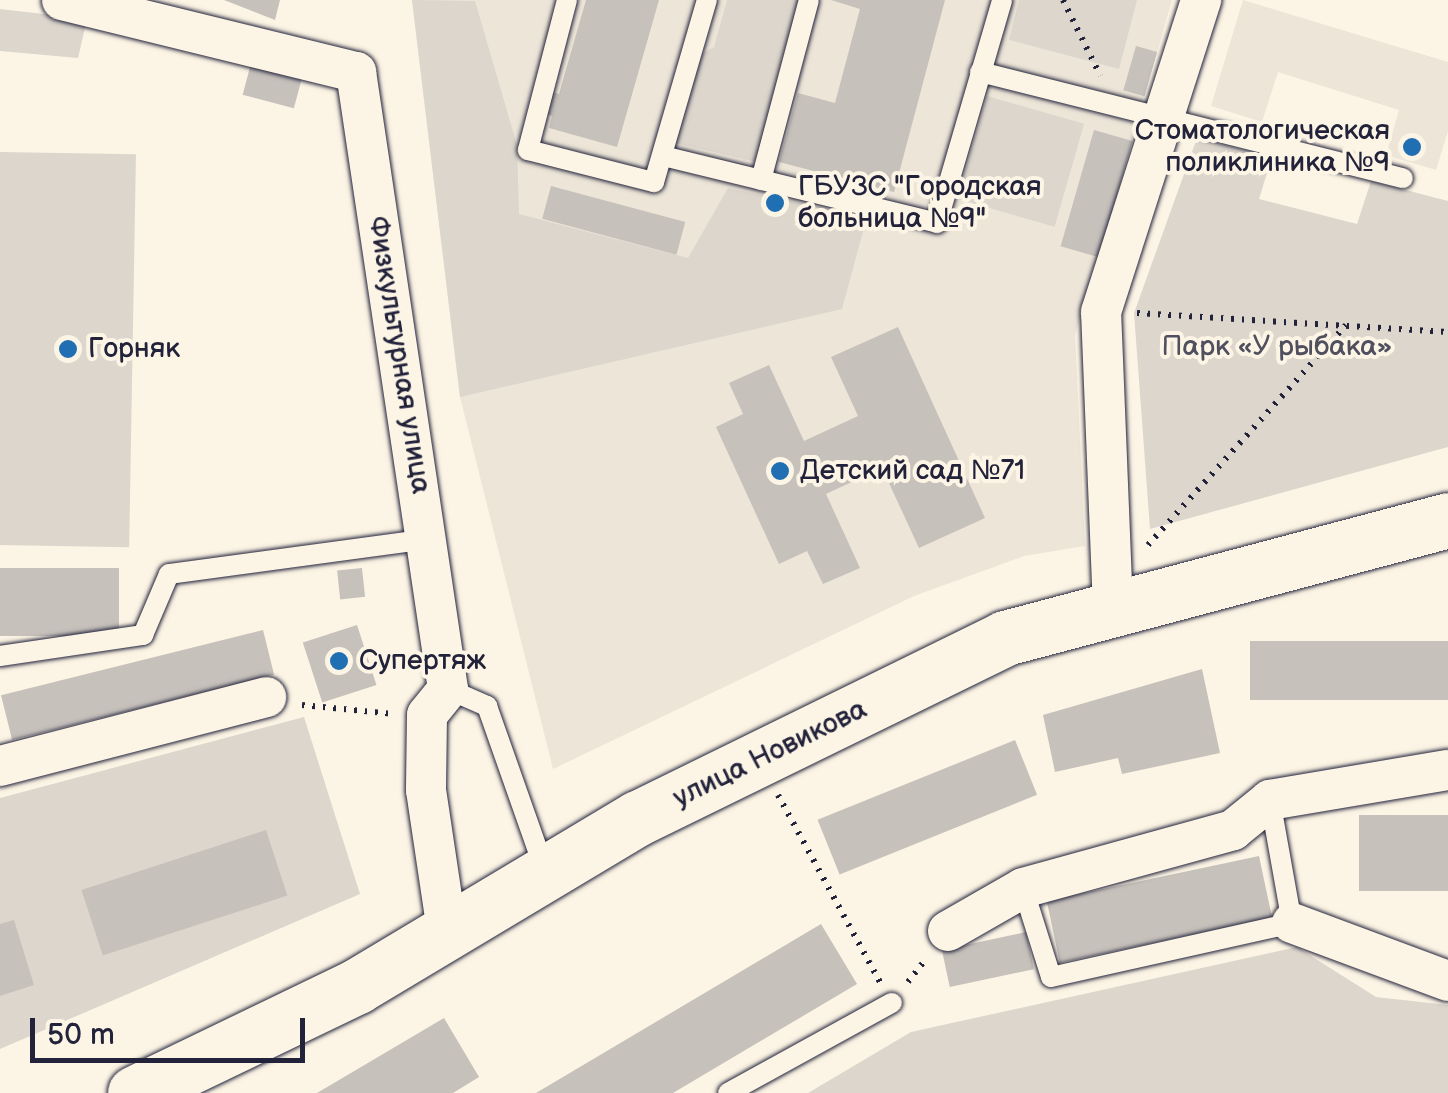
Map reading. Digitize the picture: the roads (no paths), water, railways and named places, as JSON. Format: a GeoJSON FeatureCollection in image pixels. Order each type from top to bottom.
{"type":"FeatureCollection","features":[{"type":"Feature","properties":{"kind":"main road","name":"улица Новикова"},"geometry":{"type":"LineString","coordinates":[[135,1093],[447,931],[758,759],[1005,638],[1448,520]]}},
{"type":"Feature","properties":{"kind":"street","name":"Физкультурная улица"},"geometry":{"type":"LineString","coordinates":[[62,0],[356,72],[427,540],[438,702],[426,790],[447,931]]}},
{"type":"Feature","properties":{"kind":"street"},"geometry":{"type":"LineString","coordinates":[[1113,609],[1101,312],[1201,0]]}},
{"type":"Feature","properties":{"kind":"street"},"geometry":{"type":"LineString","coordinates":[[0,766],[266,696]]}},
{"type":"Feature","properties":{"kind":"street"},"geometry":{"type":"LineString","coordinates":[[948,931],[1023,888],[1233,830],[1270,800],[1448,770]]}},
{"type":"Feature","properties":{"kind":"street"},"geometry":{"type":"LineString","coordinates":[[1292,923],[1448,980]]}},
{"type":"Feature","properties":{"kind":"lane"},"geometry":{"type":"LineString","coordinates":[[567,0],[528,150],[654,182],[707,0]]}},
{"type":"Feature","properties":{"kind":"lane"},"geometry":{"type":"LineString","coordinates":[[761,180],[809,0]]}},
{"type":"Feature","properties":{"kind":"lane"},"geometry":{"type":"LineString","coordinates":[[663,156],[936,224],[1002,0]]}},
{"type":"Feature","properties":{"kind":"lane"},"geometry":{"type":"LineString","coordinates":[[980,72],[1402,178]]}},
{"type":"Feature","properties":{"kind":"lane"},"geometry":{"type":"LineString","coordinates":[[0,656],[143,635],[169,574],[427,540]]}},
{"type":"Feature","properties":{"kind":"lane"},"geometry":{"type":"LineString","coordinates":[[438,702],[487,706],[546,873]]}},
{"type":"Feature","properties":{"kind":"lane"},"geometry":{"type":"LineString","coordinates":[[1023,888],[1052,977],[1292,923],[1270,800]]}},
{"type":"Feature","properties":{"kind":"lane"},"geometry":{"type":"LineString","coordinates":[[728,1093],[892,1003]]}},
{"type":"Feature","properties":{"kind":"place","name":"Стоматологическая поликлиника №9"},"geometry":{"type":"Point","coordinates":[1412,147]}},
{"type":"Feature","properties":{"kind":"place","name":"ГБУЗС \"Городская больница №9\""},"geometry":{"type":"Point","coordinates":[775,203]}},
{"type":"Feature","properties":{"kind":"place","name":"Горняк"},"geometry":{"type":"Point","coordinates":[68,349]}},
{"type":"Feature","properties":{"kind":"place","name":"Детский сад №71"},"geometry":{"type":"Point","coordinates":[780,471]}},
{"type":"Feature","properties":{"kind":"place","name":"Супертяж"},"geometry":{"type":"Point","coordinates":[339,661]}},
{"type":"Feature","properties":{"kind":"park label","name":"Парк «У рыбака»"},"geometry":{"type":"Point","coordinates":[1277,347]}}]}
